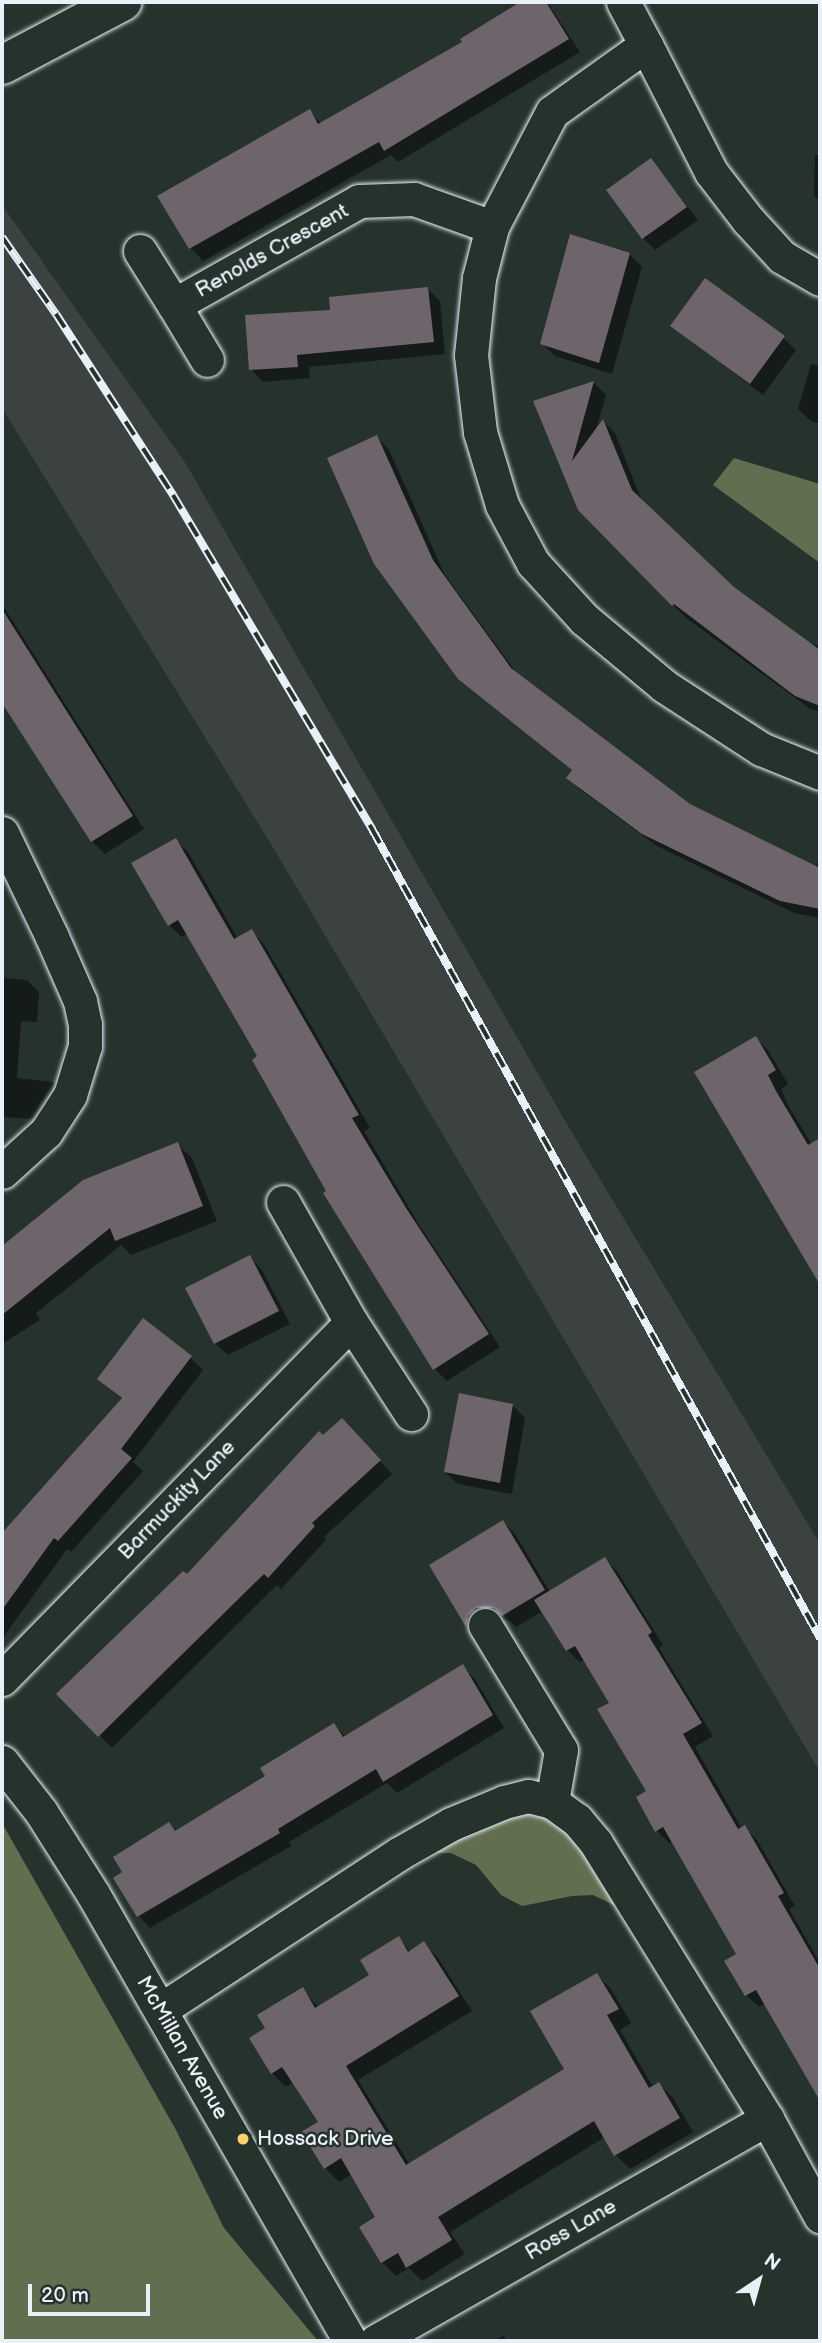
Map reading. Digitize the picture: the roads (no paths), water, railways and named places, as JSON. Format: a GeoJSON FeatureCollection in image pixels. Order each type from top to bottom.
{"type":"FeatureCollection","features":[{"type":"Feature","properties":{"kind":"street"},"geometry":{"type":"LineString","coordinates":[[2,65],[64,30],[122,2]]}},
{"type":"Feature","properties":{"kind":"street"},"geometry":{"type":"LineString","coordinates":[[622,2],[711,172],[748,220],[782,257],[820,279]]}},
{"type":"Feature","properties":{"kind":"street"},"geometry":{"type":"LineString","coordinates":[[646,45],[552,112],[492,227],[479,278],[471,355],[481,432],[498,492],[533,563],[584,619],[664,686],[761,749],[820,773]]}},
{"type":"Feature","properties":{"kind":"street","name":"Renolds Crescent"},"geometry":{"type":"LineString","coordinates":[[174,305],[359,201],[414,199],[492,227]]}},
{"type":"Feature","properties":{"kind":"street","name":"Renolds Crescent"},"geometry":{"type":"LineString","coordinates":[[140,251],[207,360]]}},
{"type":"Feature","properties":{"kind":"street"},"geometry":{"type":"LineString","coordinates":[[2,833],[80,1001],[85,1024],[85,1046],[70,1095],[46,1132],[2,1172]]}},
{"type":"Feature","properties":{"kind":"street"},"geometry":{"type":"LineString","coordinates":[[283,1202],[351,1322],[411,1413]]}},
{"type":"Feature","properties":{"kind":"street","name":"Barmuckity Lane"},"geometry":{"type":"LineString","coordinates":[[2,1679],[351,1322]]}},
{"type":"Feature","properties":{"kind":"street"},"geometry":{"type":"LineString","coordinates":[[485,1625],[561,1749],[552,1801]]}},
{"type":"Feature","properties":{"kind":"street","name":"McMillan Avenue"},"geometry":{"type":"LineString","coordinates":[[2,1762],[41,1812],[160,2010],[350,2341]]}},
{"type":"Feature","properties":{"kind":"street"},"geometry":{"type":"LineString","coordinates":[[160,2010],[400,1853],[452,1824],[504,1802],[528,1796],[552,1801],[583,1827],[645,1920],[767,2119],[820,2216]]}},
{"type":"Feature","properties":{"kind":"street","name":"Ross Lane"},"geometry":{"type":"LineString","coordinates":[[376,2341],[767,2119]]}},
{"type":"Feature","properties":{"kind":"railway"},"geometry":{"type":"LineString","coordinates":[[2,237],[56,314],[173,495],[372,829],[820,1638]]}},
{"type":"Feature","properties":{"kind":"place","name":"Hossack Drive"},"geometry":{"type":"Point","coordinates":[243,2139]}}]}
